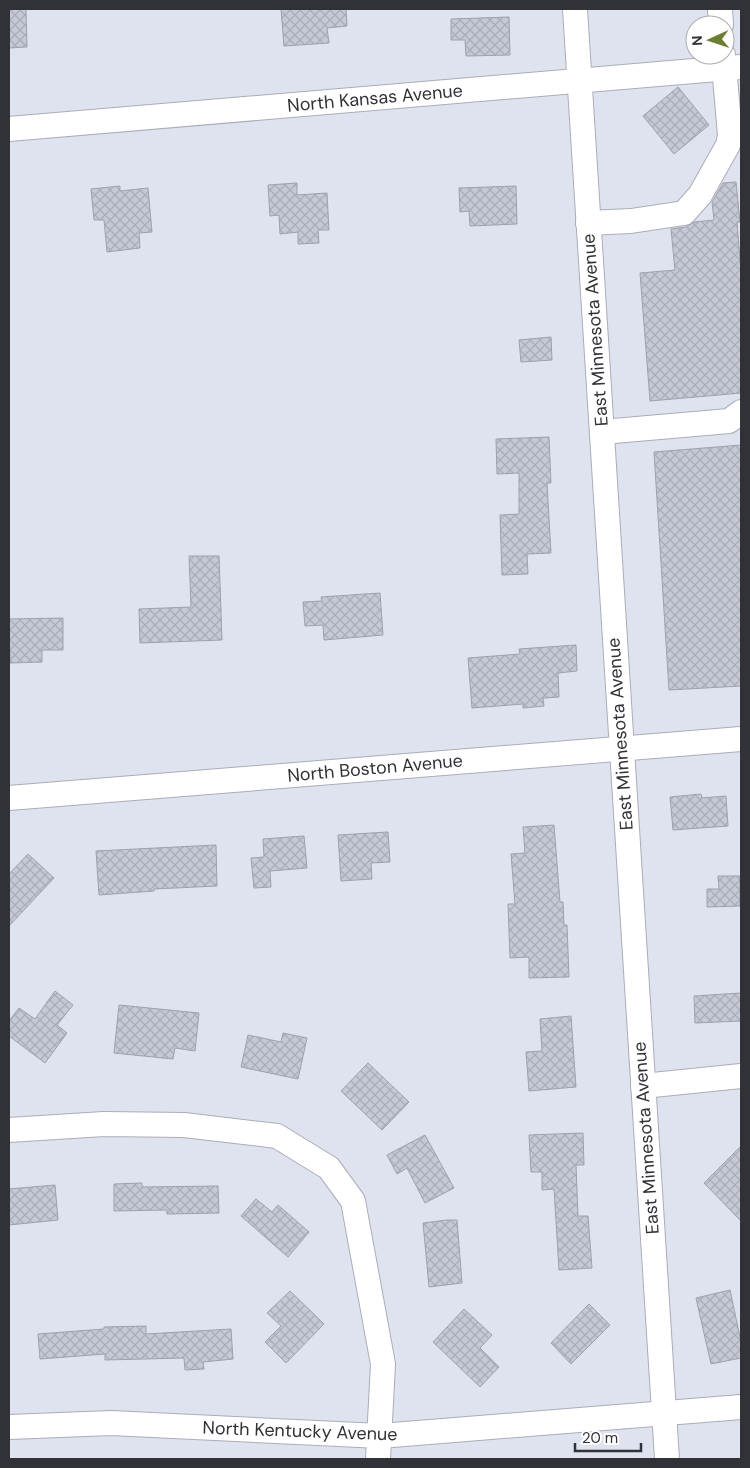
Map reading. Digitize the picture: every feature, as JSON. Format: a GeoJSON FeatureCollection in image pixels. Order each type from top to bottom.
{"type":"FeatureCollection","features":[{"type":"Feature","properties":{"kind":"street","name":"East Minnesota Avenue"},"geometry":{"type":"LineString","coordinates":[[575,9],[667,1459]]}},
{"type":"Feature","properties":{"kind":"street","name":"North Kansas Avenue"},"geometry":{"type":"LineString","coordinates":[[9,129],[580,81],[721,65]]}},
{"type":"Feature","properties":{"kind":"street"},"geometry":{"type":"LineString","coordinates":[[588,223],[631,221],[684,212],[700,196],[728,145],[730,135],[730,65]]}},
{"type":"Feature","properties":{"kind":"street"},"geometry":{"type":"LineString","coordinates":[[602,432],[729,421],[741,412]]}},
{"type":"Feature","properties":{"kind":"street","name":"North Boston Avenue"},"geometry":{"type":"LineString","coordinates":[[9,798],[741,739]]}},
{"type":"Feature","properties":{"kind":"street"},"geometry":{"type":"LineString","coordinates":[[643,1086],[741,1076]]}},
{"type":"Feature","properties":{"kind":"street"},"geometry":{"type":"LineString","coordinates":[[9,1130],[104,1124],[184,1125],[277,1136],[329,1168],[354,1201],[383,1364],[379,1448]]}},
{"type":"Feature","properties":{"kind":"street","name":"North Kentucky Avenue"},"geometry":{"type":"LineString","coordinates":[[9,1427],[112,1423],[379,1448],[523,1426],[664,1412],[741,1407]]}},
{"type":"Feature","properties":{"kind":"building"},"geometry":{"type":"Polygon","coordinates":[[[9,9],[26,9],[27,47],[9,48],[9,9]]]}},
{"type":"Feature","properties":{"kind":"building"},"geometry":{"type":"Polygon","coordinates":[[[281,9],[346,9],[347,26],[327,28],[329,43],[284,46],[281,9]]]}},
{"type":"Feature","properties":{"kind":"building"},"geometry":{"type":"Polygon","coordinates":[[[509,17],[510,55],[466,56],[465,40],[451,40],[451,19],[509,17]]]}},
{"type":"Feature","properties":{"kind":"building"},"geometry":{"type":"Polygon","coordinates":[[[678,87],[709,125],[674,154],[643,116],[678,87]]]}},
{"type":"Feature","properties":{"kind":"building"},"geometry":{"type":"Polygon","coordinates":[[[736,182],[740,222],[737,222],[741,272],[741,393],[650,401],[640,273],[675,270],[671,229],[686,227],[694,222],[714,220],[712,202],[723,183],[736,182]]]}},
{"type":"Feature","properties":{"kind":"building"},"geometry":{"type":"Polygon","coordinates":[[[297,183],[297,195],[327,193],[329,230],[318,230],[319,243],[298,244],[298,232],[280,234],[279,215],[270,216],[268,185],[297,183]]]}},
{"type":"Feature","properties":{"kind":"building"},"geometry":{"type":"Polygon","coordinates":[[[120,186],[120,191],[148,188],[152,232],[139,233],[140,248],[107,252],[104,220],[94,220],[91,189],[120,186]]]}},
{"type":"Feature","properties":{"kind":"building"},"geometry":{"type":"Polygon","coordinates":[[[516,186],[517,224],[470,226],[469,211],[460,212],[459,188],[516,186]]]}},
{"type":"Feature","properties":{"kind":"building"},"geometry":{"type":"Polygon","coordinates":[[[551,337],[552,360],[521,362],[519,340],[551,337]]]}},
{"type":"Feature","properties":{"kind":"building"},"geometry":{"type":"Polygon","coordinates":[[[549,437],[551,483],[547,483],[551,553],[527,554],[528,574],[502,575],[500,515],[519,514],[519,473],[497,474],[496,439],[549,437]]]}},
{"type":"Feature","properties":{"kind":"building"},"geometry":{"type":"Polygon","coordinates":[[[741,445],[741,686],[669,690],[654,452],[741,445]]]}},
{"type":"Feature","properties":{"kind":"building"},"geometry":{"type":"Polygon","coordinates":[[[189,556],[219,556],[222,640],[140,643],[139,609],[191,607],[189,556]]]}},
{"type":"Feature","properties":{"kind":"building"},"geometry":{"type":"Polygon","coordinates":[[[380,593],[383,635],[324,640],[323,625],[305,626],[303,602],[322,601],[321,597],[380,593]]]}},
{"type":"Feature","properties":{"kind":"building"},"geometry":{"type":"Polygon","coordinates":[[[63,618],[63,650],[42,650],[42,662],[10,663],[9,619],[63,618]]]}},
{"type":"Feature","properties":{"kind":"building"},"geometry":{"type":"Polygon","coordinates":[[[576,645],[577,671],[558,673],[559,697],[543,698],[544,706],[523,708],[523,704],[472,708],[468,658],[520,654],[519,649],[576,645]]]}},
{"type":"Feature","properties":{"kind":"building"},"geometry":{"type":"Polygon","coordinates":[[[701,794],[702,798],[726,796],[728,826],[673,830],[670,797],[701,794]]]}},
{"type":"Feature","properties":{"kind":"building"},"geometry":{"type":"Polygon","coordinates":[[[554,825],[560,902],[563,902],[564,925],[567,925],[569,977],[529,978],[529,957],[510,958],[508,904],[515,904],[511,854],[525,853],[523,827],[554,825]]]}},
{"type":"Feature","properties":{"kind":"building"},"geometry":{"type":"Polygon","coordinates":[[[388,832],[390,862],[371,863],[372,879],[341,881],[338,835],[388,832]]]}},
{"type":"Feature","properties":{"kind":"building"},"geometry":{"type":"Polygon","coordinates":[[[304,836],[307,868],[270,871],[271,887],[254,888],[251,858],[264,857],[263,839],[304,836]]]}},
{"type":"Feature","properties":{"kind":"building"},"geometry":{"type":"Polygon","coordinates":[[[216,845],[217,886],[154,889],[154,891],[99,895],[96,851],[216,845]]]}},
{"type":"Feature","properties":{"kind":"building"},"geometry":{"type":"Polygon","coordinates":[[[28,854],[54,878],[9,926],[9,874],[28,854]]]}},
{"type":"Feature","properties":{"kind":"building"},"geometry":{"type":"Polygon","coordinates":[[[718,876],[740,876],[740,906],[707,907],[707,889],[719,889],[718,876]]]}},
{"type":"Feature","properties":{"kind":"building"},"geometry":{"type":"Polygon","coordinates":[[[55,991],[73,1005],[57,1025],[67,1033],[45,1063],[9,1036],[9,1021],[19,1008],[35,1019],[55,991]]]}},
{"type":"Feature","properties":{"kind":"building"},"geometry":{"type":"Polygon","coordinates":[[[741,993],[741,1021],[695,1023],[694,996],[741,993]]]}},
{"type":"Feature","properties":{"kind":"building"},"geometry":{"type":"Polygon","coordinates":[[[119,1005],[199,1013],[195,1051],[175,1048],[173,1059],[114,1053],[119,1005]]]}},
{"type":"Feature","properties":{"kind":"building"},"geometry":{"type":"Polygon","coordinates":[[[571,1016],[576,1087],[529,1091],[526,1052],[542,1051],[540,1019],[571,1016]]]}},
{"type":"Feature","properties":{"kind":"building"},"geometry":{"type":"Polygon","coordinates":[[[283,1033],[307,1038],[298,1079],[241,1067],[248,1035],[281,1042],[283,1033]]]}},
{"type":"Feature","properties":{"kind":"building"},"geometry":{"type":"Polygon","coordinates":[[[368,1063],[409,1102],[382,1130],[341,1091],[368,1063]]]}},
{"type":"Feature","properties":{"kind":"building"},"geometry":{"type":"Polygon","coordinates":[[[583,1133],[584,1165],[576,1165],[578,1216],[588,1216],[592,1268],[559,1270],[554,1189],[542,1190],[542,1172],[531,1172],[529,1135],[583,1133]]]}},
{"type":"Feature","properties":{"kind":"building"},"geometry":{"type":"Polygon","coordinates":[[[425,1135],[454,1188],[425,1203],[407,1168],[397,1174],[387,1155],[425,1135]]]}},
{"type":"Feature","properties":{"kind":"building"},"geometry":{"type":"Polygon","coordinates":[[[741,1146],[741,1221],[704,1183],[741,1146]]]}},
{"type":"Feature","properties":{"kind":"building"},"geometry":{"type":"Polygon","coordinates":[[[142,1183],[142,1187],[218,1186],[219,1213],[167,1214],[167,1210],[114,1211],[114,1184],[142,1183]]]}},
{"type":"Feature","properties":{"kind":"building"},"geometry":{"type":"Polygon","coordinates":[[[55,1185],[58,1220],[9,1225],[9,1189],[55,1185]]]}},
{"type":"Feature","properties":{"kind":"building"},"geometry":{"type":"Polygon","coordinates":[[[256,1199],[272,1212],[278,1205],[309,1232],[288,1257],[241,1216],[256,1199]]]}},
{"type":"Feature","properties":{"kind":"building"},"geometry":{"type":"Polygon","coordinates":[[[457,1220],[462,1283],[429,1287],[423,1223],[457,1220]]]}},
{"type":"Feature","properties":{"kind":"building"},"geometry":{"type":"Polygon","coordinates":[[[730,1290],[741,1342],[741,1358],[711,1364],[696,1298],[730,1290]]]}},
{"type":"Feature","properties":{"kind":"building"},"geometry":{"type":"Polygon","coordinates":[[[290,1291],[324,1324],[286,1363],[265,1342],[281,1326],[267,1313],[290,1291]]]}},
{"type":"Feature","properties":{"kind":"building"},"geometry":{"type":"Polygon","coordinates":[[[589,1304],[610,1325],[571,1364],[551,1343],[589,1304]]]}},
{"type":"Feature","properties":{"kind":"building"},"geometry":{"type":"Polygon","coordinates":[[[464,1309],[492,1335],[480,1348],[499,1367],[480,1387],[433,1342],[464,1309]]]}},
{"type":"Feature","properties":{"kind":"building"},"geometry":{"type":"Polygon","coordinates":[[[146,1326],[146,1334],[231,1329],[233,1359],[203,1362],[204,1369],[185,1370],[184,1358],[105,1360],[105,1354],[40,1359],[38,1334],[104,1329],[104,1327],[146,1326]]]}}]}
